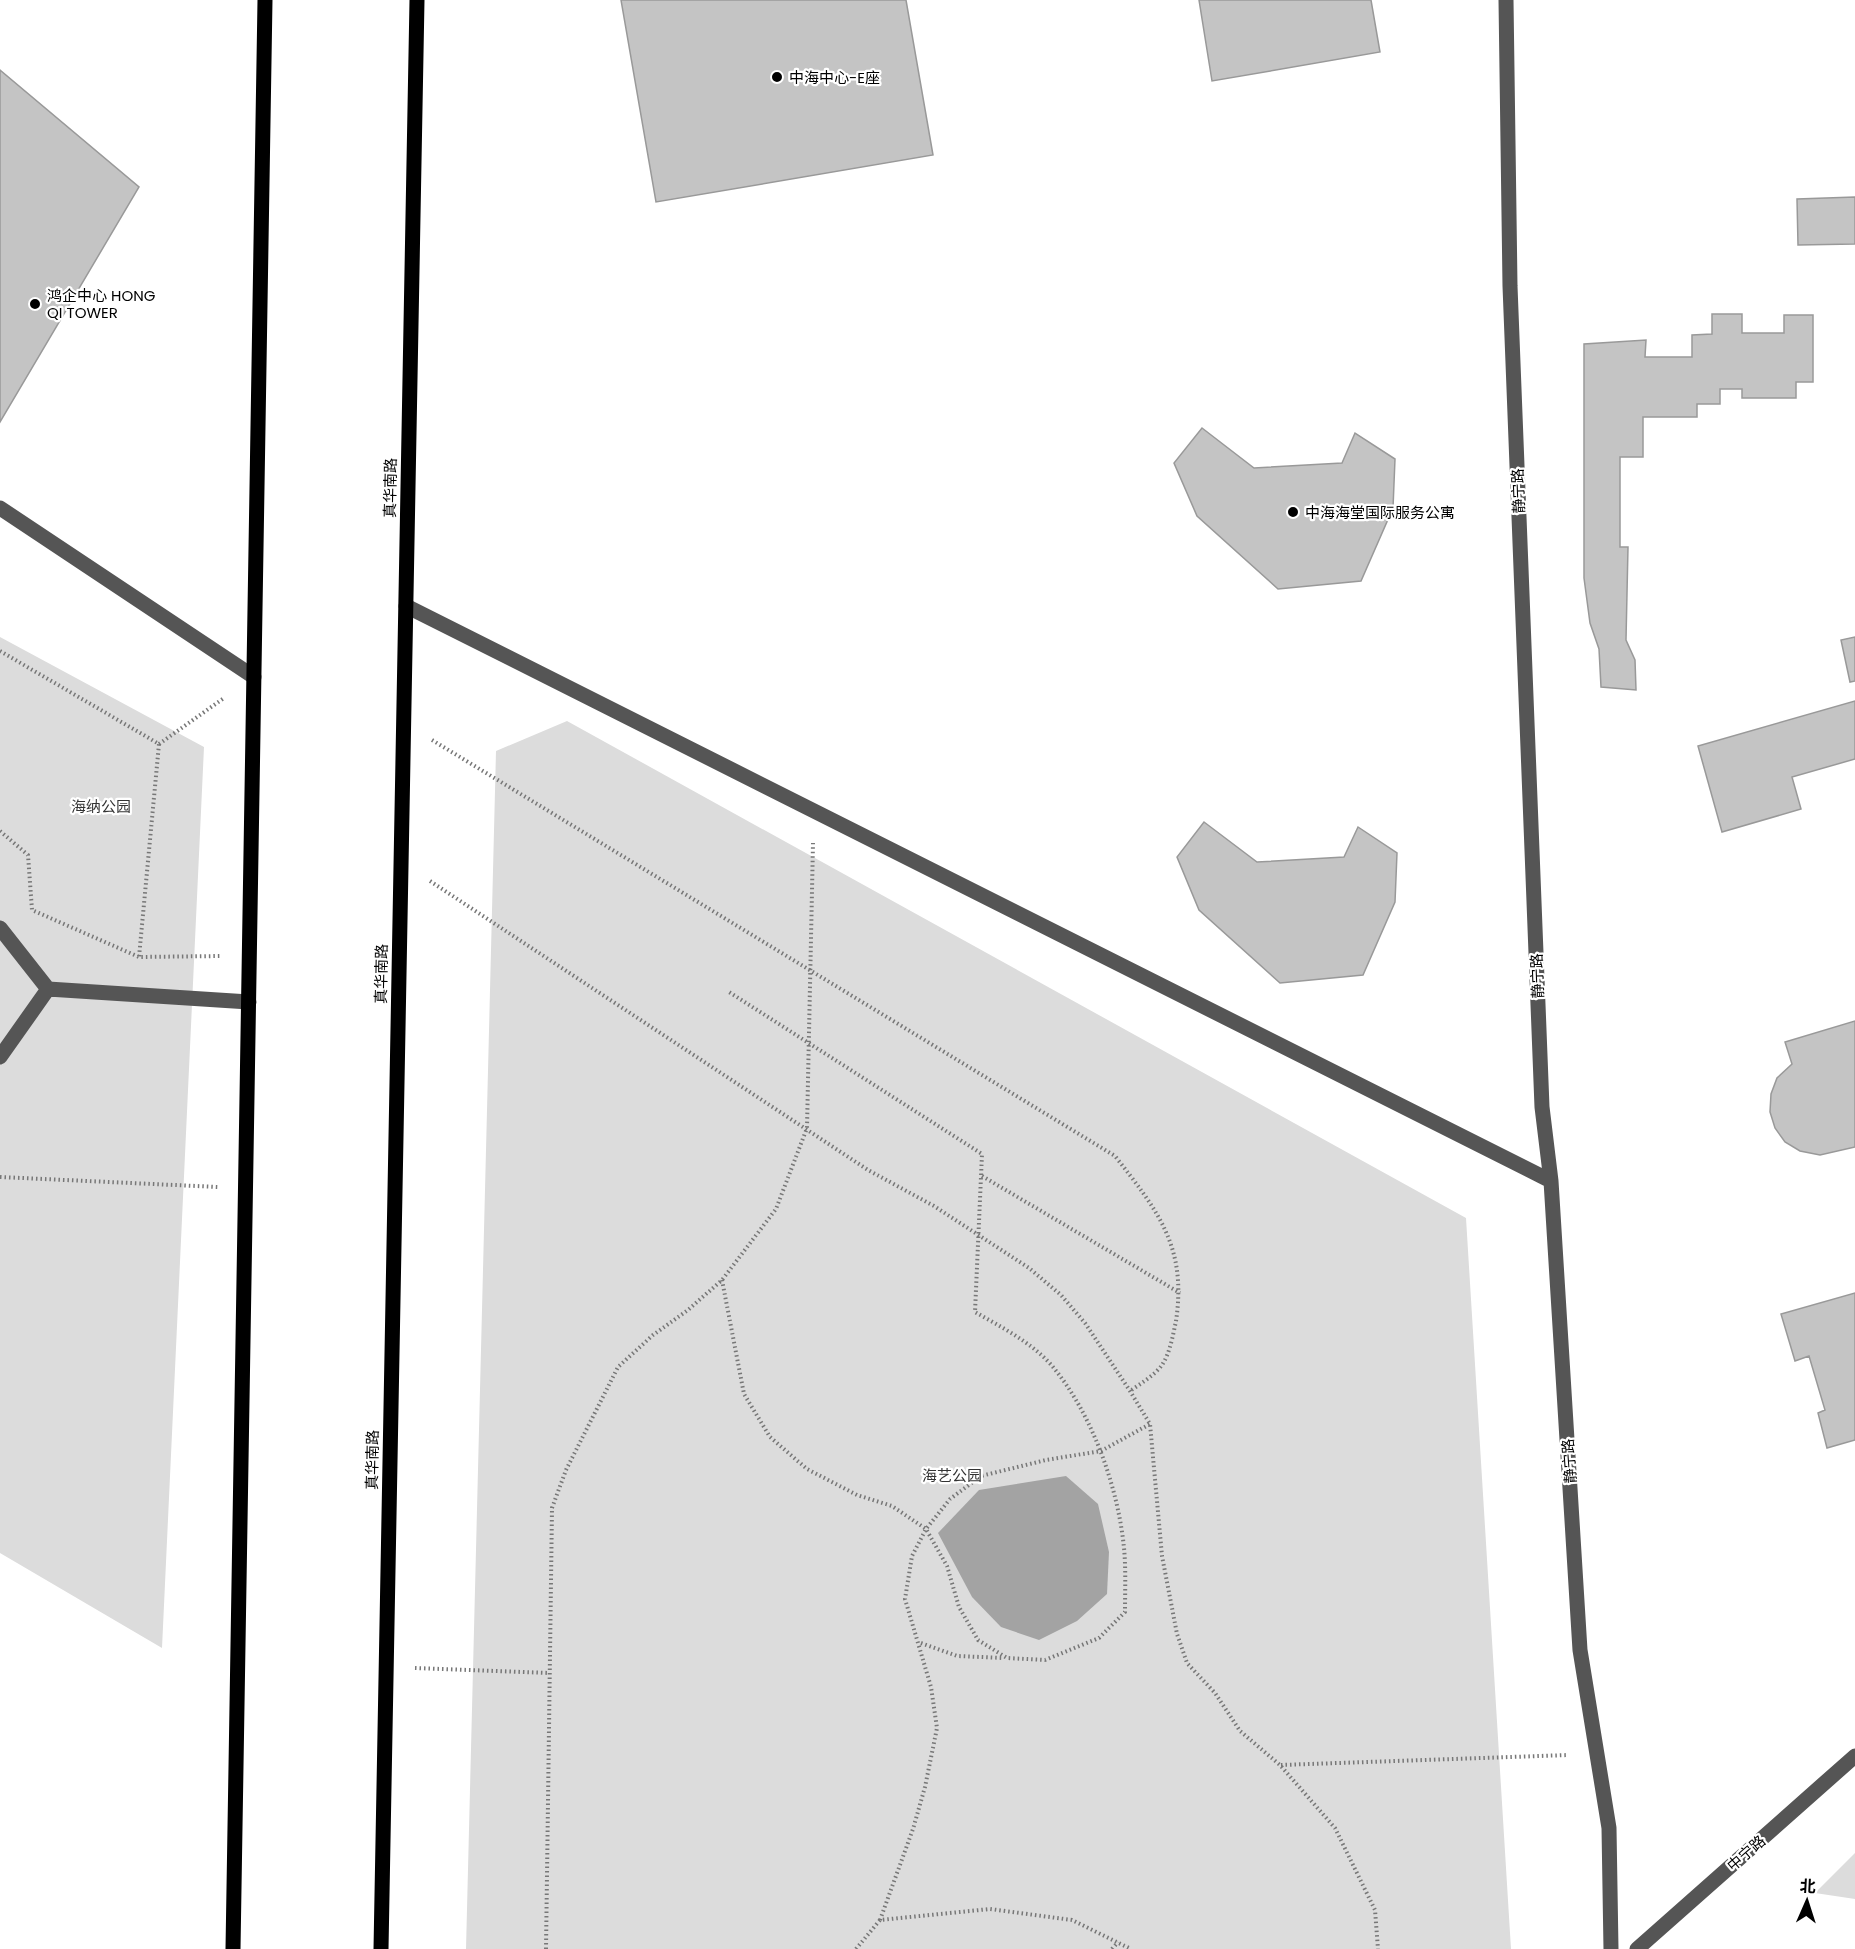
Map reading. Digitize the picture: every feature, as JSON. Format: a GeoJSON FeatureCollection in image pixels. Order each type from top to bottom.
{"type":"FeatureCollection","features":[{"type":"Feature","properties":{"kind":"main road"},"geometry":{"type":"LineString","coordinates":[[233,1949],[265,0]]}},
{"type":"Feature","properties":{"kind":"main road","name":"真华南路"},"geometry":{"type":"LineString","coordinates":[[381,1949],[417,0]]}},
{"type":"Feature","properties":{"kind":"street","name":"静宁路"},"geometry":{"type":"LineString","coordinates":[[1506,0],[1513,369],[1542,1107],[1551,1181],[1580,1650],[1609,1828],[1611,1949]]}},
{"type":"Feature","properties":{"kind":"street"},"geometry":{"type":"LineString","coordinates":[[0,508],[254,677]]}},
{"type":"Feature","properties":{"kind":"street"},"geometry":{"type":"LineString","coordinates":[[406,606],[1551,1181]]}},
{"type":"Feature","properties":{"kind":"street"},"geometry":{"type":"LineString","coordinates":[[0,928],[48,989],[249,1002]]}},
{"type":"Feature","properties":{"kind":"street"},"geometry":{"type":"LineString","coordinates":[[0,1057],[48,989]]}},
{"type":"Feature","properties":{"kind":"street","name":"中宁路"},"geometry":{"type":"LineString","coordinates":[[1636,1949],[1855,1756]]}},
{"type":"Feature","properties":{"kind":"path"},"geometry":{"type":"LineString","coordinates":[[0,651],[159,744]]}},
{"type":"Feature","properties":{"kind":"path"},"geometry":{"type":"LineString","coordinates":[[139,957],[159,744],[254,677]]}},
{"type":"Feature","properties":{"kind":"path"},"geometry":{"type":"LineString","coordinates":[[404,723],[1115,1156],[1154,1206],[1175,1251],[1180,1293],[1173,1338],[1162,1365],[1130,1392]]}},
{"type":"Feature","properties":{"kind":"path"},"geometry":{"type":"LineString","coordinates":[[546,1949],[552,1508],[566,1470],[618,1367],[653,1335],[688,1310],[723,1280],[776,1209],[807,1128],[813,810]]}},
{"type":"Feature","properties":{"kind":"path"},"geometry":{"type":"LineString","coordinates":[[0,831],[28,855],[32,910],[139,957],[249,956]]}},
{"type":"Feature","properties":{"kind":"path"},"geometry":{"type":"LineString","coordinates":[[401,862],[868,1170],[934,1206],[1029,1268],[1061,1295],[1085,1323],[1150,1424],[1162,1557],[1177,1635],[1187,1664],[1215,1694],[1240,1731],[1280,1765],[1335,1828],[1375,1910],[1378,1949]]}},
{"type":"Feature","properties":{"kind":"path"},"geometry":{"type":"LineString","coordinates":[[729,992],[982,1154],[975,1311],[1014,1334],[1052,1366],[1071,1394],[1101,1451],[1124,1548],[1125,1612],[1099,1638],[1046,1660],[957,1656],[920,1643]]}},
{"type":"Feature","properties":{"kind":"path"},"geometry":{"type":"LineString","coordinates":[[982,1176],[1180,1293]]}},
{"type":"Feature","properties":{"kind":"path"},"geometry":{"type":"LineString","coordinates":[[0,1177],[246,1189]]}},
{"type":"Feature","properties":{"kind":"path"},"geometry":{"type":"LineString","coordinates":[[723,1280],[744,1394],[770,1437],[807,1469],[857,1495],[892,1506],[926,1528],[947,1566],[959,1607],[978,1640],[1006,1658]]}},
{"type":"Feature","properties":{"kind":"path"},"geometry":{"type":"LineString","coordinates":[[856,1949],[880,1920],[913,1829],[925,1787],[937,1728],[931,1687],[920,1643],[905,1599],[912,1556],[926,1528],[950,1499],[981,1476],[1046,1460],[1101,1451],[1150,1424]]}},
{"type":"Feature","properties":{"kind":"path"},"geometry":{"type":"LineString","coordinates":[[386,1666],[549,1673]]}},
{"type":"Feature","properties":{"kind":"path"},"geometry":{"type":"LineString","coordinates":[[1280,1765],[1597,1754]]}},
{"type":"Feature","properties":{"kind":"path"},"geometry":{"type":"LineString","coordinates":[[880,1920],[990,1909],[1072,1920],[1131,1949]]}},
{"type":"Feature","properties":{"kind":"path"},"geometry":{"type":"LineString","coordinates":[[1112,1949],[1118,1942]]}},
{"type":"Feature","properties":{"kind":"green space","name":"海纳公园"},"geometry":{"type":"Polygon","coordinates":[[[0,637],[204,747],[162,1648],[0,1553],[0,637]]]}},
{"type":"Feature","properties":{"kind":"green space","name":"海艺公园"},"geometry":{"type":"Polygon","coordinates":[[[567,721],[1466,1218],[1511,1949],[466,1949],[496,751],[567,721]]]}},
{"type":"Feature","properties":{"kind":"green space"},"geometry":{"type":"Polygon","coordinates":[[[1855,1853],[1855,1899],[1815,1893],[1855,1853]]]}},
{"type":"Feature","properties":{"kind":"shaded area"},"geometry":{"type":"Polygon","coordinates":[[[1066,1476],[1098,1504],[1109,1552],[1107,1594],[1077,1621],[1039,1640],[1001,1627],[972,1597],[938,1533],[979,1490],[1066,1476]]]}},
{"type":"Feature","properties":{"kind":"building","name":"中海中心-E座"},"geometry":{"type":"Polygon","coordinates":[[[621,0],[906,0],[933,155],[656,202],[621,0]]]}},
{"type":"Feature","properties":{"kind":"building"},"geometry":{"type":"Polygon","coordinates":[[[1199,0],[1371,0],[1380,52],[1212,81],[1199,0]]]}},
{"type":"Feature","properties":{"kind":"building","name":"鸿企中心 HONG QI TOWER"},"geometry":{"type":"Polygon","coordinates":[[[0,70],[139,187],[0,422],[0,70]]]}},
{"type":"Feature","properties":{"kind":"building"},"geometry":{"type":"Polygon","coordinates":[[[1855,197],[1855,244],[1798,245],[1797,199],[1855,197]]]}},
{"type":"Feature","properties":{"kind":"building"},"geometry":{"type":"Polygon","coordinates":[[[1712,314],[1742,314],[1742,333],[1784,333],[1784,315],[1813,315],[1813,382],[1796,382],[1796,398],[1742,398],[1742,389],[1720,389],[1720,404],[1697,404],[1697,417],[1643,417],[1643,457],[1620,457],[1620,547],[1628,547],[1626,640],[1635,660],[1636,690],[1601,687],[1599,649],[1590,623],[1584,578],[1584,344],[1646,340],[1645,357],[1692,357],[1692,335],[1712,334],[1712,314]]]}},
{"type":"Feature","properties":{"kind":"building","name":"中海海堂国际服务公寓"},"geometry":{"type":"Polygon","coordinates":[[[1202,428],[1254,468],[1342,463],[1355,433],[1395,459],[1393,508],[1361,581],[1278,589],[1197,516],[1174,463],[1202,428]]]}},
{"type":"Feature","properties":{"kind":"building"},"geometry":{"type":"Polygon","coordinates":[[[1855,637],[1855,681],[1850,682],[1841,640],[1855,637]]]}},
{"type":"Feature","properties":{"kind":"building"},"geometry":{"type":"Polygon","coordinates":[[[1855,701],[1855,759],[1792,777],[1801,809],[1722,832],[1698,746],[1855,701]]]}},
{"type":"Feature","properties":{"kind":"building"},"geometry":{"type":"Polygon","coordinates":[[[1204,822],[1257,862],[1344,857],[1358,827],[1397,853],[1395,902],[1363,975],[1280,983],[1199,910],[1177,857],[1204,822]]]}},
{"type":"Feature","properties":{"kind":"building"},"geometry":{"type":"Polygon","coordinates":[[[1855,1021],[1855,1147],[1820,1155],[1800,1151],[1785,1142],[1775,1128],[1770,1112],[1771,1094],[1777,1078],[1792,1064],[1785,1042],[1855,1021]]]}},
{"type":"Feature","properties":{"kind":"building"},"geometry":{"type":"Polygon","coordinates":[[[1855,1293],[1855,1440],[1827,1448],[1818,1413],[1825,1410],[1809,1356],[1795,1361],[1781,1314],[1855,1293]]]}},
{"type":"Feature","properties":{"kind":"place","name":"中海中心-E座"},"geometry":{"type":"Point","coordinates":[777,77]}},
{"type":"Feature","properties":{"kind":"place","name":"鸿企中心 HONG QI TOWER"},"geometry":{"type":"Point","coordinates":[35,304]}},
{"type":"Feature","properties":{"kind":"place","name":"中海海堂国际服务公寓"},"geometry":{"type":"Point","coordinates":[1293,512]}}]}
